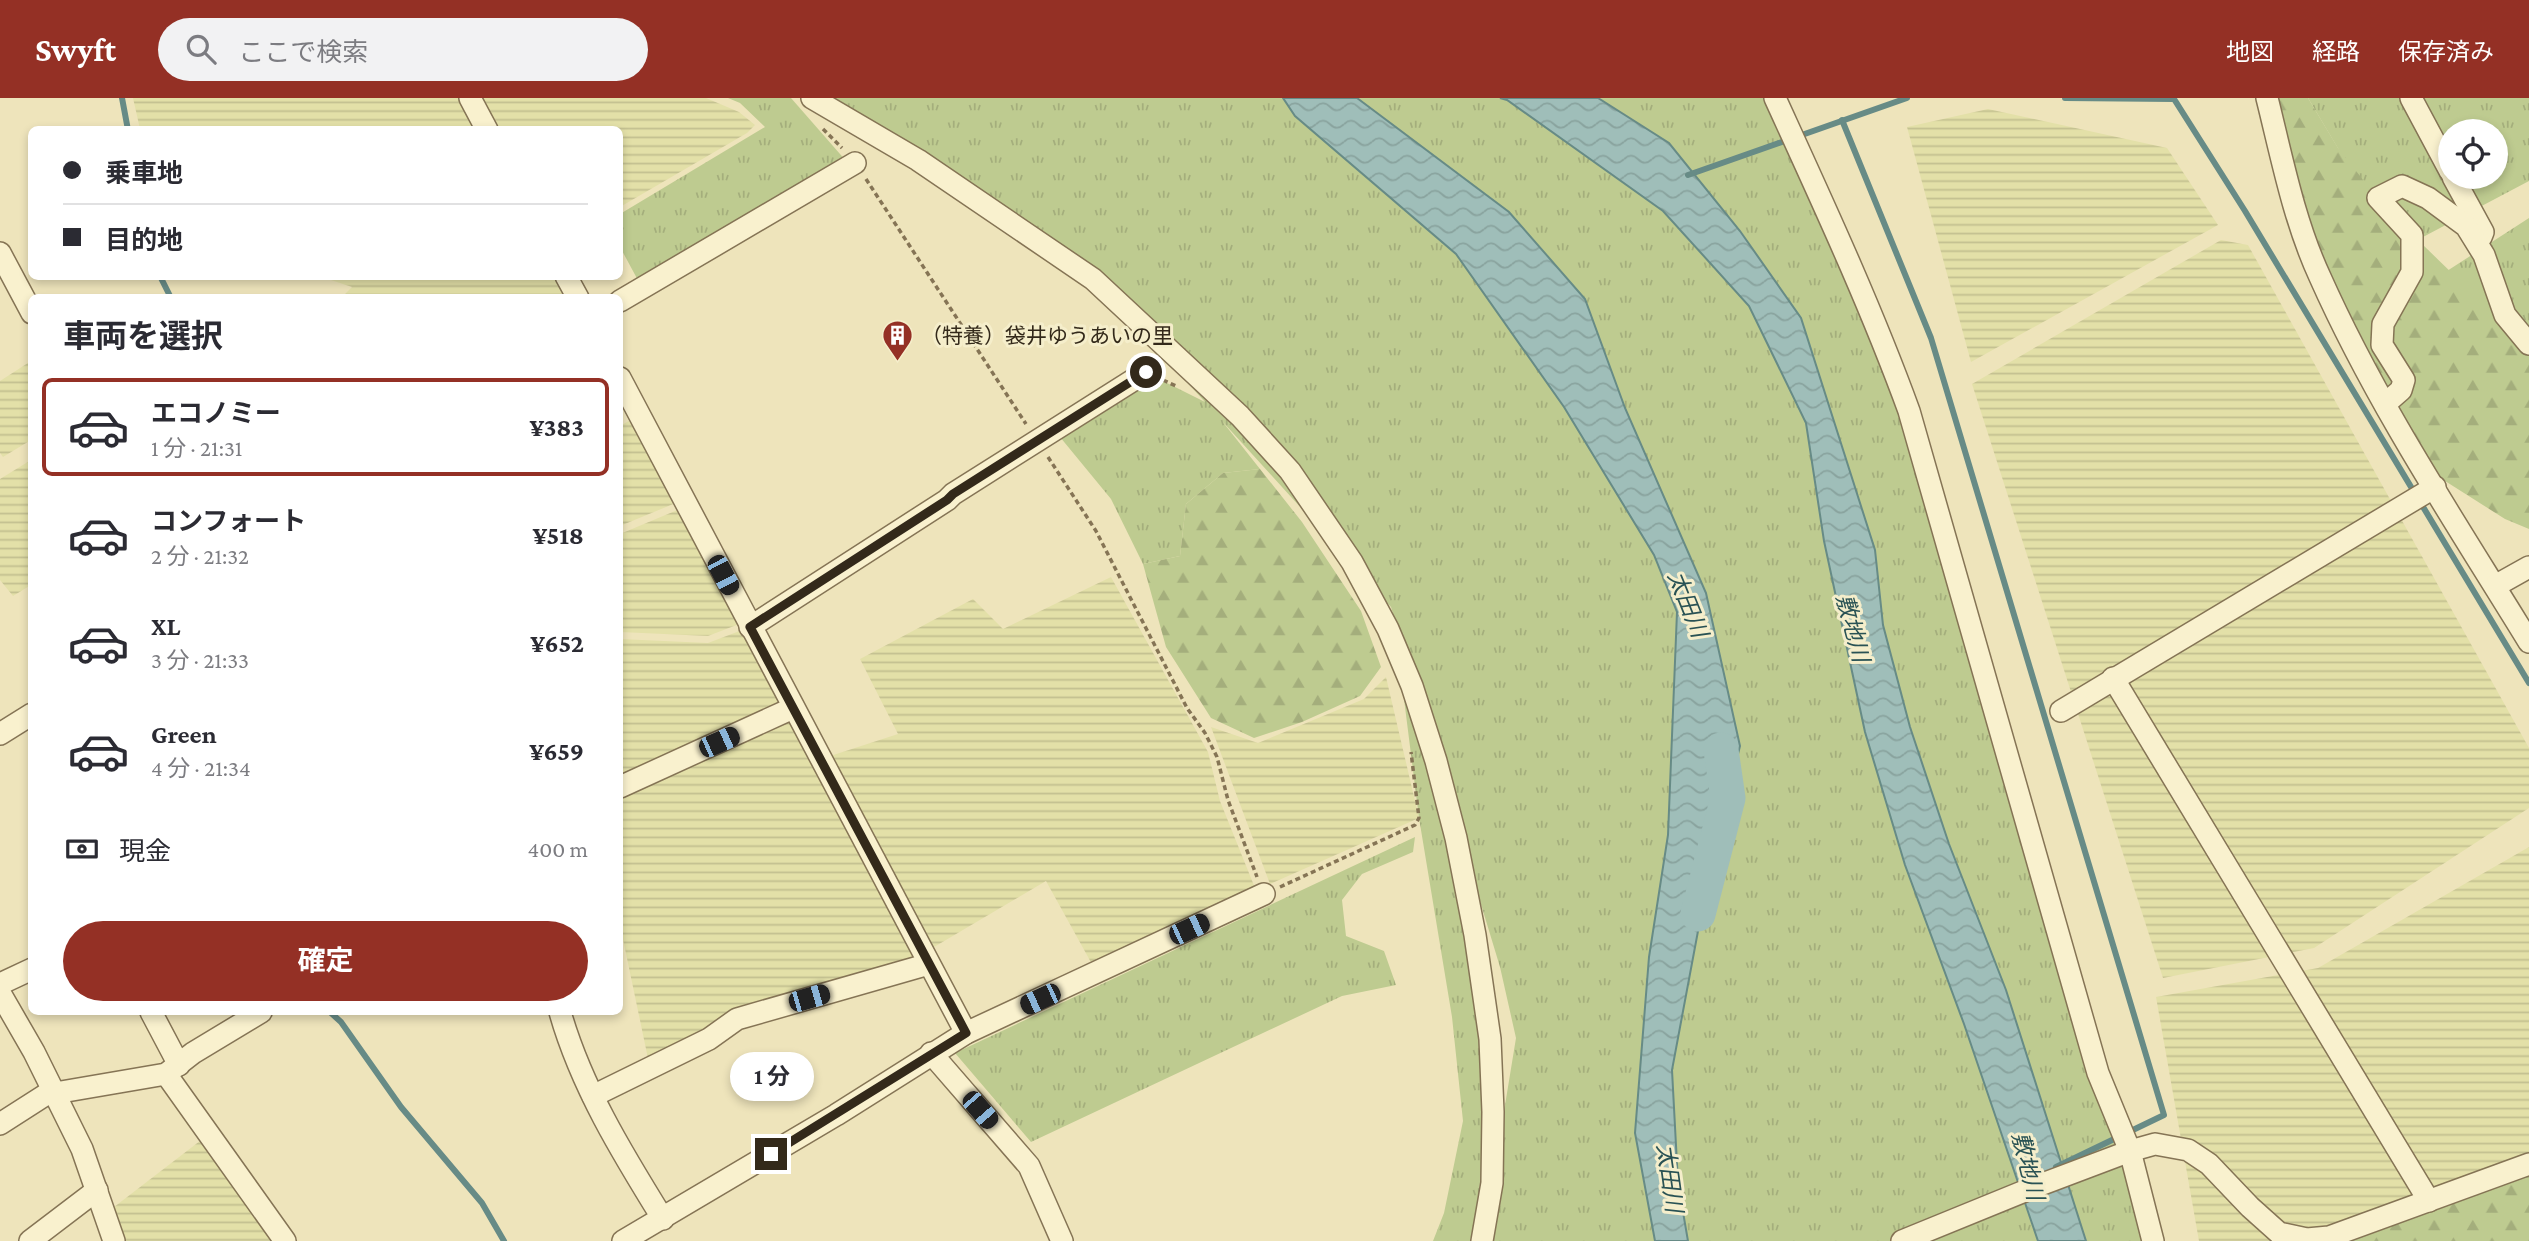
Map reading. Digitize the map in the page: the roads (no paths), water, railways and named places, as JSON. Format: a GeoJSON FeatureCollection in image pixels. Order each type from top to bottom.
{"type":"FeatureCollection","features":[{"type":"Feature","properties":{"kind":"street"},"geometry":{"type":"LineString","coordinates":[[470,98],[485,126]]}},
{"type":"Feature","properties":{"kind":"street"},"geometry":{"type":"LineString","coordinates":[[812,98],[918,160],[1093,279],[1240,416],[1290,471],[1352,562],[1388,628],[1412,686],[1436,761],[1459,850],[1490,1039],[1492,1183],[1482,1241]]}},
{"type":"Feature","properties":{"kind":"street"},"geometry":{"type":"LineString","coordinates":[[1774,98],[1853,268],[1909,411],[2098,1073],[2130,1151],[2153,1241]]}},
{"type":"Feature","properties":{"kind":"street"},"geometry":{"type":"LineString","coordinates":[[2267,98],[2293,200],[2319,275],[2385,404],[2529,642]]}},
{"type":"Feature","properties":{"kind":"street"},"geometry":{"type":"LineString","coordinates":[[2411,98],[2438,149]]}},
{"type":"Feature","properties":{"kind":"street"},"geometry":{"type":"LineString","coordinates":[[623,300],[855,163]]}},
{"type":"Feature","properties":{"kind":"street"},"geometry":{"type":"LineString","coordinates":[[2385,404],[2402,390],[2404,380],[2382,345],[2383,324],[2412,272],[2412,234],[2378,198],[2402,186],[2419,194],[2466,226],[2484,255],[2505,315],[2529,344]]}},
{"type":"Feature","properties":{"kind":"street"},"geometry":{"type":"LineString","coordinates":[[2460,189],[2483,232],[2478,245]]}},
{"type":"Feature","properties":{"kind":"street"},"geometry":{"type":"LineString","coordinates":[[0,253],[28,306]]}},
{"type":"Feature","properties":{"kind":"street"},"geometry":{"type":"LineString","coordinates":[[750,627],[1146,372]]}},
{"type":"Feature","properties":{"kind":"street"},"geometry":{"type":"LineString","coordinates":[[623,384],[966,1033]]}},
{"type":"Feature","properties":{"kind":"street"},"geometry":{"type":"LineString","coordinates":[[2061,711],[2435,487]]}},
{"type":"Feature","properties":{"kind":"street"},"geometry":{"type":"LineString","coordinates":[[2495,586],[2529,567]]}},
{"type":"Feature","properties":{"kind":"street"},"geometry":{"type":"LineString","coordinates":[[2113,678],[2429,1201]]}},
{"type":"Feature","properties":{"kind":"street"},"geometry":{"type":"LineString","coordinates":[[623,786],[793,708]]}},
{"type":"Feature","properties":{"kind":"street"},"geometry":{"type":"LineString","coordinates":[[623,1241],[836,1115],[966,1033],[1264,894]]}},
{"type":"Feature","properties":{"kind":"street"},"geometry":{"type":"LineString","coordinates":[[593,1096],[709,1039],[737,1018],[929,964]]}},
{"type":"Feature","properties":{"kind":"street"},"geometry":{"type":"LineString","coordinates":[[0,984],[28,971]]}},
{"type":"Feature","properties":{"kind":"street"},"geometry":{"type":"LineString","coordinates":[[0,993],[54,1091],[82,1149],[114,1241]]}},
{"type":"Feature","properties":{"kind":"street"},"geometry":{"type":"LineString","coordinates":[[152,1015],[172,1069],[285,1241]]}},
{"type":"Feature","properties":{"kind":"street"},"geometry":{"type":"LineString","coordinates":[[0,1124],[54,1091],[172,1069],[256,1015]]}},
{"type":"Feature","properties":{"kind":"street"},"geometry":{"type":"LineString","coordinates":[[561,1015],[568,1039],[619,1148],[663,1219]]}},
{"type":"Feature","properties":{"kind":"street"},"geometry":{"type":"LineString","coordinates":[[931,1054],[1029,1166],[1062,1241]]}},
{"type":"Feature","properties":{"kind":"street"},"geometry":{"type":"LineString","coordinates":[[1902,1241],[1931,1235],[2130,1151],[2155,1144],[2188,1150],[2209,1164],[2279,1233],[2307,1239],[2329,1237],[2529,1164]]}},
{"type":"Feature","properties":{"kind":"street"},"geometry":{"type":"LineString","coordinates":[[30,1241],[97,1190]]}},
{"type":"Feature","properties":{"kind":"water"},"geometry":{"type":"Polygon","coordinates":[[[1283,98],[1357,98],[1509,212],[1585,299],[1625,408],[1706,593],[1740,746],[1710,867],[1672,1070],[1678,1183],[1688,1241],[1655,1241],[1635,1133],[1649,957],[1668,835],[1677,612],[1654,555],[1564,407],[1456,254],[1295,116],[1283,98]]]}},
{"type":"Feature","properties":{"kind":"water","name":"敷地川"},"geometry":{"type":"Polygon","coordinates":[[[1500,98],[1598,98],[1669,143],[1740,231],[1801,318],[1875,550],[1883,625],[1910,727],[1949,844],[2006,990],[2086,1241],[2038,1241],[1964,1024],[1905,865],[1865,732],[1824,541],[1806,423],[1749,306],[1663,211],[1507,100],[1500,98]]]}},
{"type":"Feature","properties":{"kind":"waterway"},"geometry":{"type":"LineString","coordinates":[[122,98],[127,126]]}},
{"type":"Feature","properties":{"kind":"waterway"},"geometry":{"type":"LineString","coordinates":[[1688,175],[1907,98]]}},
{"type":"Feature","properties":{"kind":"waterway"},"geometry":{"type":"LineString","coordinates":[[2065,98],[2174,99],[2245,211],[2529,683]]}},
{"type":"Feature","properties":{"kind":"waterway"},"geometry":{"type":"LineString","coordinates":[[1842,120],[1931,338],[2164,1115],[2056,1167]]}},
{"type":"Feature","properties":{"kind":"waterway"},"geometry":{"type":"LineString","coordinates":[[162,280],[169,294]]}},
{"type":"Feature","properties":{"kind":"waterway","name":"太田川"},"geometry":{"type":"LineString","coordinates":[[1698,914],[1728,798],[1721,750]]}},
{"type":"Feature","properties":{"kind":"waterway"},"geometry":{"type":"LineString","coordinates":[[333,1015],[401,1107],[482,1203],[504,1241]]}},
{"type":"Feature","properties":{"kind":"place","name":"（特養）袋井ゆうあいの里"},"geometry":{"type":"Point","coordinates":[898,363]}}]}
